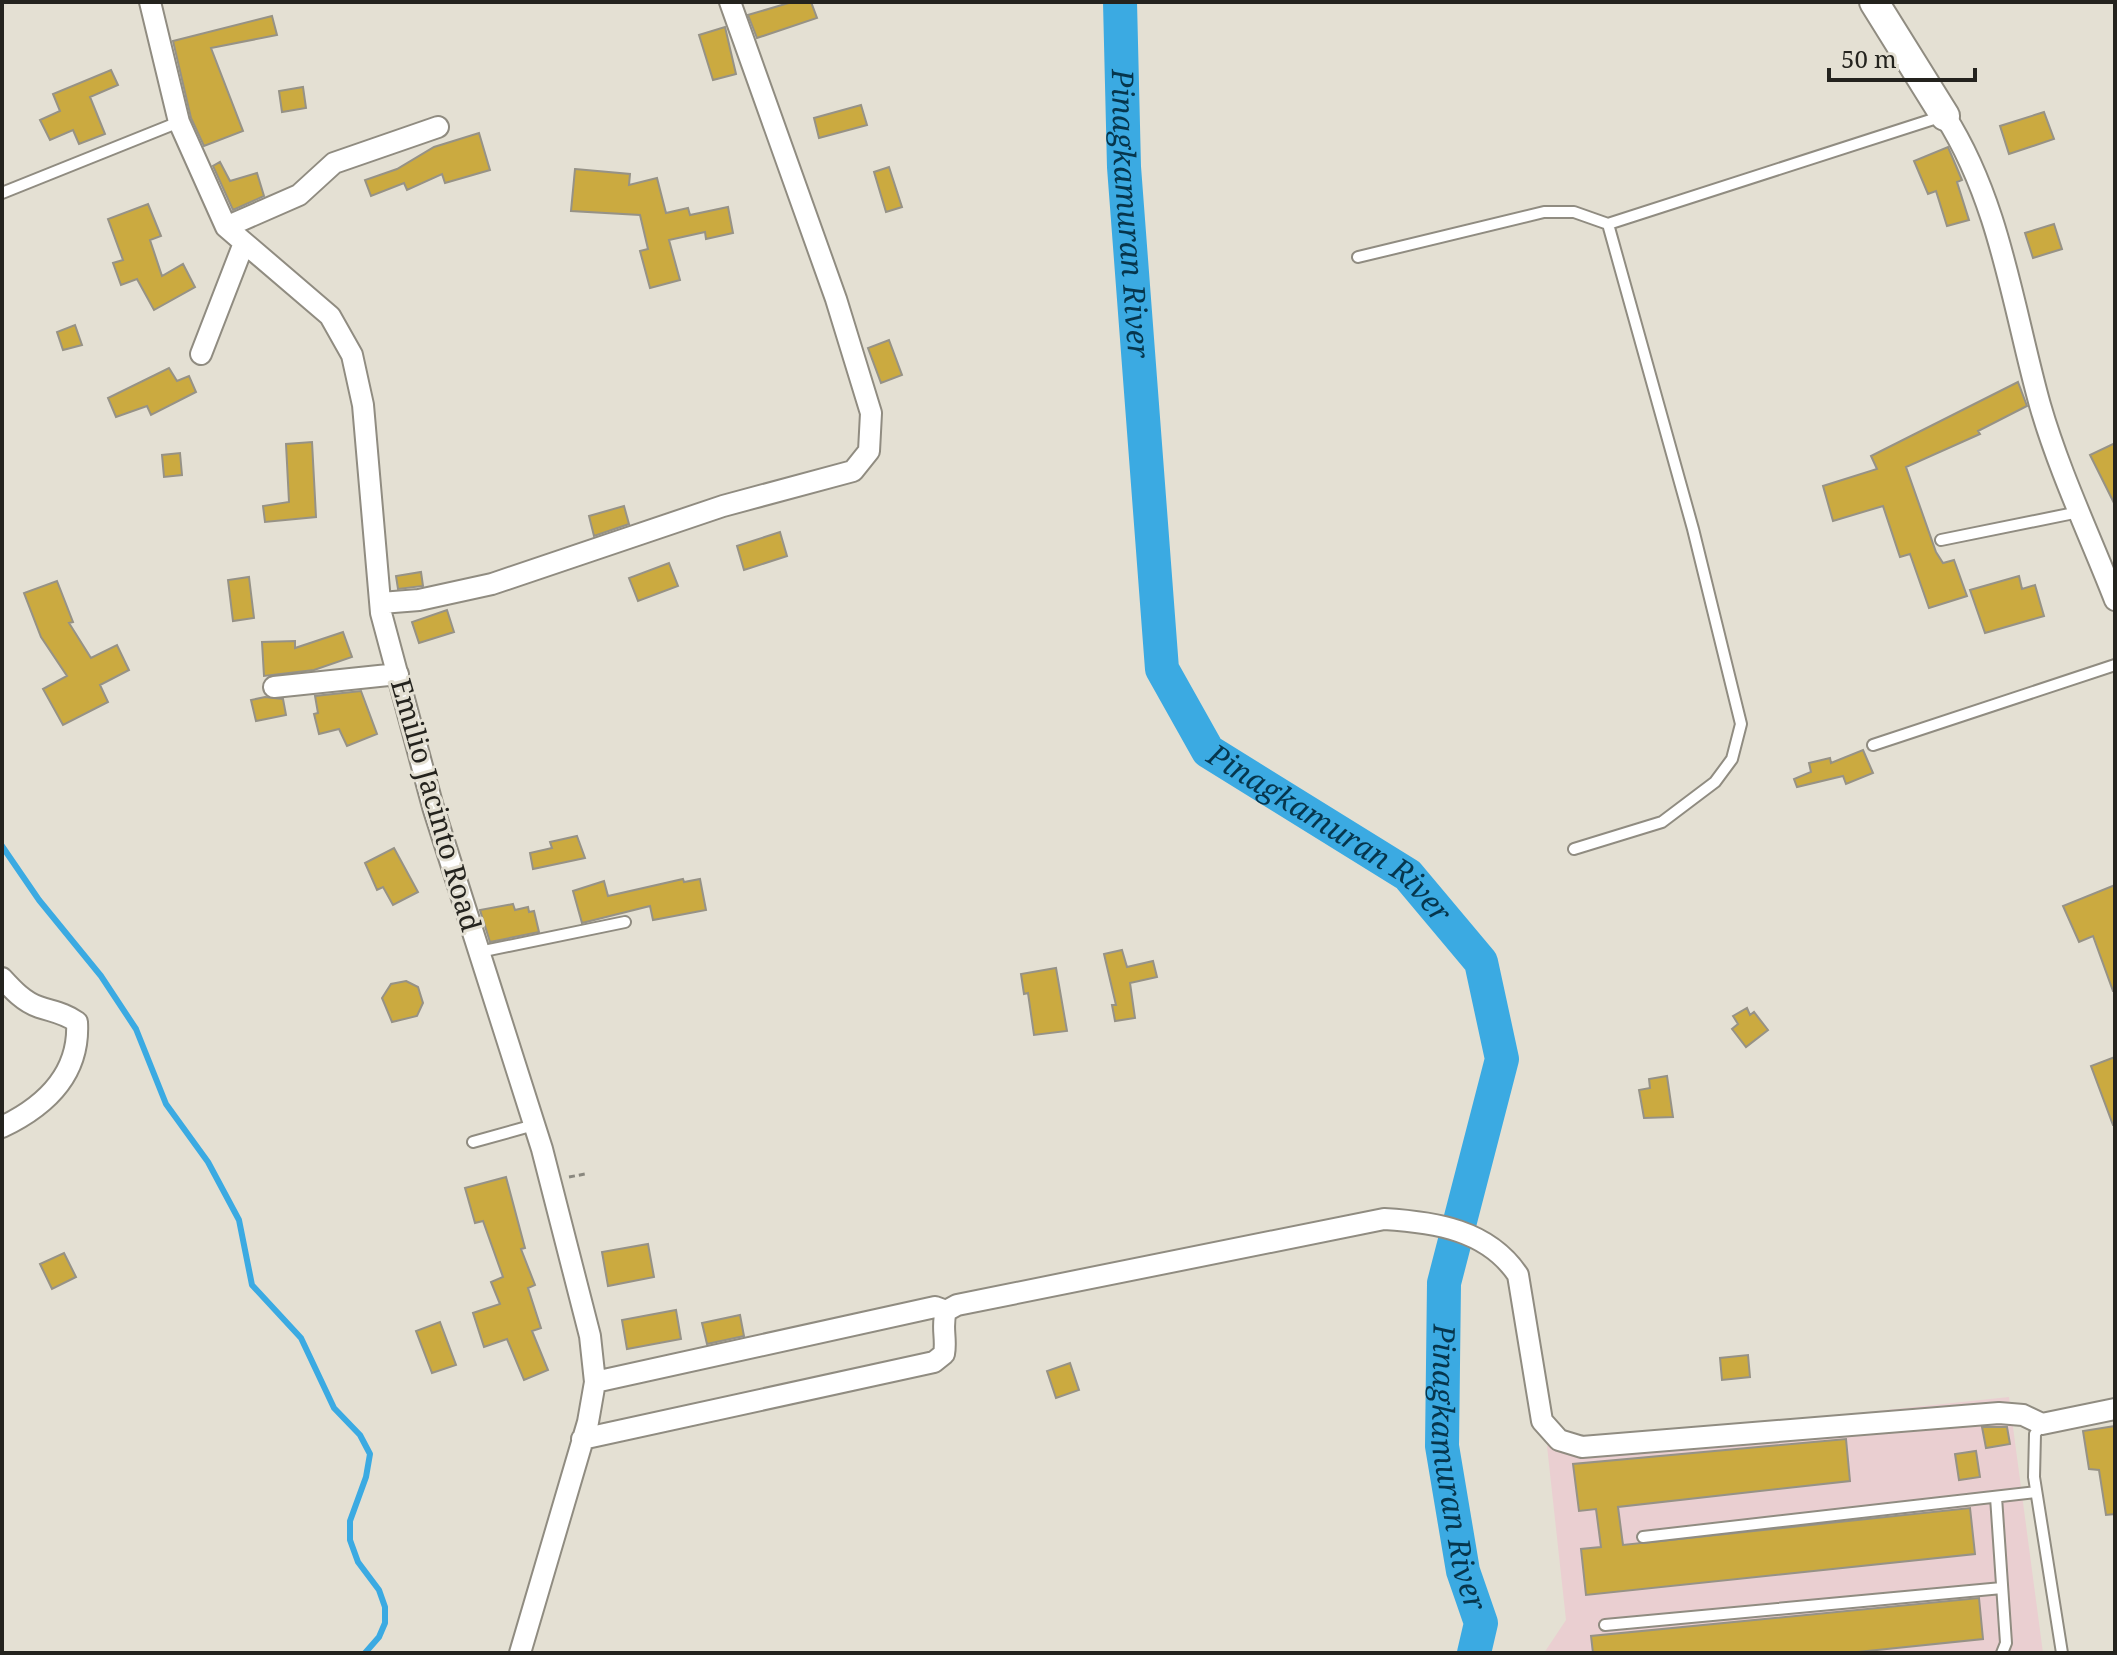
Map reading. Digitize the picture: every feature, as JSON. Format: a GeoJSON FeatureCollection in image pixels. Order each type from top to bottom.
{"type":"FeatureCollection","features":[{"type":"Feature","properties":{"kind":"street","name":"Emilio Jacinto Road"},"geometry":{"type":"LineString","coordinates":[[150,2],[179,122],[226,227],[330,316],[352,355],[363,405],[381,603],[398,674],[433,807],[534,1125],[590,1336],[595,1382],[582,1439],[520,1653]]}},
{"type":"Feature","properties":{"kind":"street"},"geometry":{"type":"LineString","coordinates":[[381,603],[419,600],[492,584],[723,506],[853,471],[869,451],[871,413],[841,313],[730,2]]}},
{"type":"Feature","properties":{"kind":"street"},"geometry":{"type":"LineString","coordinates":[[1874,2],[1967,150],[1995,226],[2041,409],[2115,600]]}},
{"type":"Feature","properties":{"kind":"street"},"geometry":{"type":"LineString","coordinates":[[226,227],[299,195],[334,163],[438,127]]}},
{"type":"Feature","properties":{"kind":"street"},"geometry":{"type":"LineString","coordinates":[[201,354],[244,243]]}},
{"type":"Feature","properties":{"kind":"street"},"geometry":{"type":"LineString","coordinates":[[274,687],[398,674]]}},
{"type":"Feature","properties":{"kind":"street"},"geometry":{"type":"LineString","coordinates":[[2,978],[17,994],[36,1006],[65,1013],[77,1022],[78,1040],[53,1095],[2,1127]]}},
{"type":"Feature","properties":{"kind":"street"},"geometry":{"type":"LineString","coordinates":[[595,1382],[935,1307],[946,1311],[957,1305],[1384,1219],[1428,1222],[1487,1243],[1505,1255],[1518,1275],[1542,1421],[1559,1440],[1582,1447],[1999,1413],[2023,1415],[2042,1424],[2115,1409]]}},
{"type":"Feature","properties":{"kind":"street"},"geometry":{"type":"LineString","coordinates":[[582,1439],[934,1362],[944,1354],[946,1345],[942,1331],[946,1311]]}},
{"type":"Feature","properties":{"kind":"lane"},"geometry":{"type":"LineString","coordinates":[[1358,257],[1544,212],[1574,212],[1608,224],[1945,116]]}},
{"type":"Feature","properties":{"kind":"lane"},"geometry":{"type":"LineString","coordinates":[[2,193],[179,122]]}},
{"type":"Feature","properties":{"kind":"lane"},"geometry":{"type":"LineString","coordinates":[[1574,849],[1662,822],[1715,782],[1732,759],[1741,724],[1693,529],[1608,224]]}},
{"type":"Feature","properties":{"kind":"lane"},"geometry":{"type":"LineString","coordinates":[[1941,540],[2081,511]]}},
{"type":"Feature","properties":{"kind":"lane"},"geometry":{"type":"LineString","coordinates":[[1873,745],[2115,665]]}},
{"type":"Feature","properties":{"kind":"lane"},"geometry":{"type":"LineString","coordinates":[[479,952],[625,922]]}},
{"type":"Feature","properties":{"kind":"lane"},"geometry":{"type":"LineString","coordinates":[[473,1142],[534,1125]]}},
{"type":"Feature","properties":{"kind":"lane"},"geometry":{"type":"LineString","coordinates":[[2042,1424],[2035,1434],[2033,1450],[2036,1492],[2062,1653]]}},
{"type":"Feature","properties":{"kind":"lane"},"geometry":{"type":"LineString","coordinates":[[1643,1537],[2036,1492]]}},
{"type":"Feature","properties":{"kind":"lane"},"geometry":{"type":"LineString","coordinates":[[1996,1497],[2006,1643],[2002,1653]]}},
{"type":"Feature","properties":{"kind":"lane"},"geometry":{"type":"LineString","coordinates":[[1605,1625],[2002,1588]]}},
{"type":"Feature","properties":{"kind":"shaded area"},"geometry":{"type":"Polygon","coordinates":[[[2009,1397],[2043,1653],[1544,1653],[1566,1620],[1547,1446],[2009,1397]]]}},
{"type":"Feature","properties":{"kind":"building"},"geometry":{"type":"Polygon","coordinates":[[[792,2],[811,2],[817,18],[757,38],[748,15],[792,2]]]}},
{"type":"Feature","properties":{"kind":"building"},"geometry":{"type":"Polygon","coordinates":[[[272,16],[277,35],[211,48],[243,131],[204,146],[191,118],[173,41],[272,16]]]}},
{"type":"Feature","properties":{"kind":"building"},"geometry":{"type":"Polygon","coordinates":[[[725,27],[736,74],[713,80],[699,35],[725,27]]]}},
{"type":"Feature","properties":{"kind":"building"},"geometry":{"type":"Polygon","coordinates":[[[111,70],[118,85],[90,97],[105,134],[79,144],[73,130],[50,140],[40,120],[60,111],[53,94],[111,70]]]}},
{"type":"Feature","properties":{"kind":"building"},"geometry":{"type":"Polygon","coordinates":[[[303,87],[306,108],[282,112],[279,91],[303,87]]]}},
{"type":"Feature","properties":{"kind":"building"},"geometry":{"type":"Polygon","coordinates":[[[861,105],[867,125],[819,138],[814,118],[861,105]]]}},
{"type":"Feature","properties":{"kind":"building"},"geometry":{"type":"Polygon","coordinates":[[[2044,112],[2054,139],[2009,154],[2000,126],[2044,112]]]}},
{"type":"Feature","properties":{"kind":"building"},"geometry":{"type":"Polygon","coordinates":[[[479,133],[490,170],[445,183],[442,174],[407,190],[404,183],[371,196],[365,180],[397,169],[434,147],[479,133]]]}},
{"type":"Feature","properties":{"kind":"building"},"geometry":{"type":"Polygon","coordinates":[[[1948,147],[1962,180],[1957,182],[1969,220],[1947,226],[1936,191],[1928,194],[1914,161],[1948,147]]]}},
{"type":"Feature","properties":{"kind":"building"},"geometry":{"type":"Polygon","coordinates":[[[220,162],[230,181],[257,173],[264,196],[233,210],[213,166],[220,162]]]}},
{"type":"Feature","properties":{"kind":"building"},"geometry":{"type":"Polygon","coordinates":[[[889,167],[902,207],[886,212],[874,172],[889,167]]]}},
{"type":"Feature","properties":{"kind":"building"},"geometry":{"type":"Polygon","coordinates":[[[575,169],[630,174],[629,185],[657,178],[666,213],[688,208],[690,215],[728,207],[733,233],[706,239],[705,232],[669,240],[680,280],[650,288],[640,251],[648,249],[640,215],[571,211],[575,169]]]}},
{"type":"Feature","properties":{"kind":"building"},"geometry":{"type":"Polygon","coordinates":[[[148,204],[161,236],[150,240],[162,276],[183,264],[195,287],[154,310],[137,279],[121,285],[113,263],[123,260],[108,219],[148,204]]]}},
{"type":"Feature","properties":{"kind":"building"},"geometry":{"type":"Polygon","coordinates":[[[2054,224],[2062,249],[2033,258],[2025,233],[2054,224]]]}},
{"type":"Feature","properties":{"kind":"building"},"geometry":{"type":"Polygon","coordinates":[[[75,325],[82,345],[63,350],[57,332],[75,325]]]}},
{"type":"Feature","properties":{"kind":"building"},"geometry":{"type":"Polygon","coordinates":[[[889,340],[902,375],[881,383],[868,348],[889,340]]]}},
{"type":"Feature","properties":{"kind":"building"},"geometry":{"type":"Polygon","coordinates":[[[169,368],[177,381],[189,376],[196,392],[151,415],[147,406],[116,417],[108,398],[169,368]]]}},
{"type":"Feature","properties":{"kind":"building"},"geometry":{"type":"Polygon","coordinates":[[[2018,382],[2027,406],[1978,431],[1980,434],[1906,467],[1936,552],[1943,563],[1954,560],[1967,596],[1929,608],[1910,554],[1900,557],[1883,506],[1833,521],[1823,486],[1877,469],[1871,456],[2018,382]]]}},
{"type":"Feature","properties":{"kind":"building"},"geometry":{"type":"Polygon","coordinates":[[[312,442],[316,517],[265,522],[263,506],[289,502],[286,444],[312,442]]]}},
{"type":"Feature","properties":{"kind":"building"},"geometry":{"type":"Polygon","coordinates":[[[2115,443],[2115,505],[2090,455],[2115,443]]]}},
{"type":"Feature","properties":{"kind":"building"},"geometry":{"type":"Polygon","coordinates":[[[180,453],[182,475],[164,477],[162,455],[180,453]]]}},
{"type":"Feature","properties":{"kind":"building"},"geometry":{"type":"Polygon","coordinates":[[[624,506],[629,524],[594,536],[589,516],[624,506]]]}},
{"type":"Feature","properties":{"kind":"building"},"geometry":{"type":"Polygon","coordinates":[[[780,532],[787,556],[744,570],[737,546],[780,532]]]}},
{"type":"Feature","properties":{"kind":"building"},"geometry":{"type":"Polygon","coordinates":[[[669,563],[678,586],[638,601],[629,578],[669,563]]]}},
{"type":"Feature","properties":{"kind":"building"},"geometry":{"type":"Polygon","coordinates":[[[421,572],[423,586],[398,589],[396,576],[421,572]]]}},
{"type":"Feature","properties":{"kind":"building"},"geometry":{"type":"Polygon","coordinates":[[[2019,576],[2022,589],[2035,585],[2044,616],[1985,633],[1970,590],[2019,576]]]}},
{"type":"Feature","properties":{"kind":"building"},"geometry":{"type":"Polygon","coordinates":[[[249,577],[254,618],[233,621],[228,580],[249,577]]]}},
{"type":"Feature","properties":{"kind":"building"},"geometry":{"type":"Polygon","coordinates":[[[57,581],[73,622],[69,623],[91,658],[117,645],[129,670],[100,685],[108,702],[63,725],[43,689],[67,676],[41,637],[24,593],[57,581]]]}},
{"type":"Feature","properties":{"kind":"building"},"geometry":{"type":"Polygon","coordinates":[[[447,610],[454,632],[419,643],[412,622],[447,610]]]}},
{"type":"Feature","properties":{"kind":"building"},"geometry":{"type":"Polygon","coordinates":[[[343,632],[352,657],[314,670],[264,676],[262,642],[295,641],[295,648],[343,632]]]}},
{"type":"Feature","properties":{"kind":"building"},"geometry":{"type":"Polygon","coordinates":[[[361,691],[377,734],[347,746],[339,729],[319,734],[314,714],[318,713],[315,696],[361,691]]]}},
{"type":"Feature","properties":{"kind":"building"},"geometry":{"type":"Polygon","coordinates":[[[265,697],[283,699],[286,715],[256,721],[251,700],[265,697]]]}},
{"type":"Feature","properties":{"kind":"building"},"geometry":{"type":"Polygon","coordinates":[[[1863,750],[1873,773],[1846,784],[1843,776],[1797,787],[1794,779],[1811,772],[1809,763],[1830,758],[1831,763],[1863,750]]]}},
{"type":"Feature","properties":{"kind":"building"},"geometry":{"type":"Polygon","coordinates":[[[577,836],[585,858],[533,869],[530,853],[552,848],[550,842],[577,836]]]}},
{"type":"Feature","properties":{"kind":"building"},"geometry":{"type":"Polygon","coordinates":[[[394,848],[418,892],[393,905],[383,887],[377,890],[365,863],[394,848]]]}},
{"type":"Feature","properties":{"kind":"building"},"geometry":{"type":"Polygon","coordinates":[[[683,879],[684,882],[700,879],[706,910],[653,920],[650,906],[582,923],[573,891],[604,881],[608,896],[683,879]]]}},
{"type":"Feature","properties":{"kind":"building"},"geometry":{"type":"Polygon","coordinates":[[[2115,885],[2113,991],[2093,936],[2079,942],[2063,906],[2115,885]]]}},
{"type":"Feature","properties":{"kind":"building"},"geometry":{"type":"Polygon","coordinates":[[[513,904],[515,910],[528,907],[529,912],[534,911],[539,932],[490,942],[480,910],[513,904]]]}},
{"type":"Feature","properties":{"kind":"building"},"geometry":{"type":"Polygon","coordinates":[[[1122,950],[1127,967],[1153,961],[1157,977],[1130,983],[1135,1018],[1115,1021],[1112,1005],[1116,1005],[1104,954],[1122,950]]]}},
{"type":"Feature","properties":{"kind":"building"},"geometry":{"type":"Polygon","coordinates":[[[1056,968],[1067,1031],[1034,1035],[1028,993],[1024,994],[1021,974],[1056,968]]]}},
{"type":"Feature","properties":{"kind":"building"},"geometry":{"type":"Polygon","coordinates":[[[406,981],[418,987],[423,1003],[417,1016],[392,1022],[382,998],[391,984],[406,981]]]}},
{"type":"Feature","properties":{"kind":"building"},"geometry":{"type":"Polygon","coordinates":[[[1747,1008],[1750,1015],[1754,1012],[1768,1030],[1746,1047],[1732,1029],[1738,1024],[1733,1016],[1747,1008]]]}},
{"type":"Feature","properties":{"kind":"building"},"geometry":{"type":"Polygon","coordinates":[[[2115,1057],[2115,1125],[2113,1125],[2091,1066],[2115,1057]]]}},
{"type":"Feature","properties":{"kind":"building"},"geometry":{"type":"Polygon","coordinates":[[[1667,1076],[1673,1117],[1644,1118],[1639,1090],[1650,1088],[1649,1079],[1667,1076]]]}},
{"type":"Feature","properties":{"kind":"building"},"geometry":{"type":"Polygon","coordinates":[[[506,1177],[525,1248],[521,1249],[535,1285],[528,1288],[541,1328],[532,1331],[548,1370],[524,1380],[507,1339],[484,1347],[473,1313],[500,1304],[491,1282],[503,1277],[483,1221],[475,1223],[465,1188],[506,1177]]]}},
{"type":"Feature","properties":{"kind":"building"},"geometry":{"type":"Polygon","coordinates":[[[648,1244],[654,1277],[608,1286],[602,1252],[648,1244]]]}},
{"type":"Feature","properties":{"kind":"building"},"geometry":{"type":"Polygon","coordinates":[[[64,1253],[76,1277],[52,1289],[40,1264],[64,1253]]]}},
{"type":"Feature","properties":{"kind":"building"},"geometry":{"type":"Polygon","coordinates":[[[676,1310],[681,1339],[627,1349],[622,1320],[676,1310]]]}},
{"type":"Feature","properties":{"kind":"building"},"geometry":{"type":"Polygon","coordinates":[[[740,1315],[744,1336],[707,1344],[702,1323],[740,1315]]]}},
{"type":"Feature","properties":{"kind":"building"},"geometry":{"type":"Polygon","coordinates":[[[440,1322],[456,1365],[432,1373],[416,1331],[440,1322]]]}},
{"type":"Feature","properties":{"kind":"building"},"geometry":{"type":"Polygon","coordinates":[[[1748,1355],[1750,1377],[1722,1380],[1720,1358],[1748,1355]]]}},
{"type":"Feature","properties":{"kind":"building"},"geometry":{"type":"Polygon","coordinates":[[[1070,1363],[1079,1390],[1056,1398],[1047,1371],[1070,1363]]]}},
{"type":"Feature","properties":{"kind":"building"},"geometry":{"type":"Polygon","coordinates":[[[2115,1426],[2115,1514],[2106,1515],[2099,1470],[2089,1469],[2083,1431],[2115,1426]]]}},
{"type":"Feature","properties":{"kind":"building"},"geometry":{"type":"Polygon","coordinates":[[[1982,1427],[2007,1427],[2010,1444],[1986,1448],[1982,1427]]]}},
{"type":"Feature","properties":{"kind":"building"},"geometry":{"type":"Polygon","coordinates":[[[1846,1439],[1850,1481],[1618,1507],[1623,1545],[1970,1508],[1975,1554],[1586,1595],[1581,1549],[1601,1547],[1596,1509],[1579,1511],[1573,1464],[1846,1439]]]}},
{"type":"Feature","properties":{"kind":"building"},"geometry":{"type":"Polygon","coordinates":[[[1976,1451],[1980,1477],[1959,1480],[1955,1454],[1976,1451]]]}},
{"type":"Feature","properties":{"kind":"building"},"geometry":{"type":"Polygon","coordinates":[[[1979,1598],[1983,1639],[1848,1653],[1593,1653],[1591,1636],[1979,1598]]]}},
{"type":"Feature","properties":{"kind":"waterway","name":"Pinagkamuran River"},"geometry":{"type":"LineString","coordinates":[[1120,2],[1124,167],[1162,669],[1208,751],[1408,875],[1481,962],[1502,1059],[1444,1283],[1442,1446],[1463,1571],[1481,1623],[1474,1653]]}},
{"type":"Feature","properties":{"kind":"waterway"},"geometry":{"type":"LineString","coordinates":[[2,846],[39,900],[101,976],[136,1029],[166,1104],[208,1162],[239,1220],[252,1285],[301,1338],[334,1408],[360,1435],[370,1454],[366,1477],[350,1521],[350,1540],[358,1562],[379,1590],[385,1607],[385,1623],[379,1637],[365,1653]]}}]}
